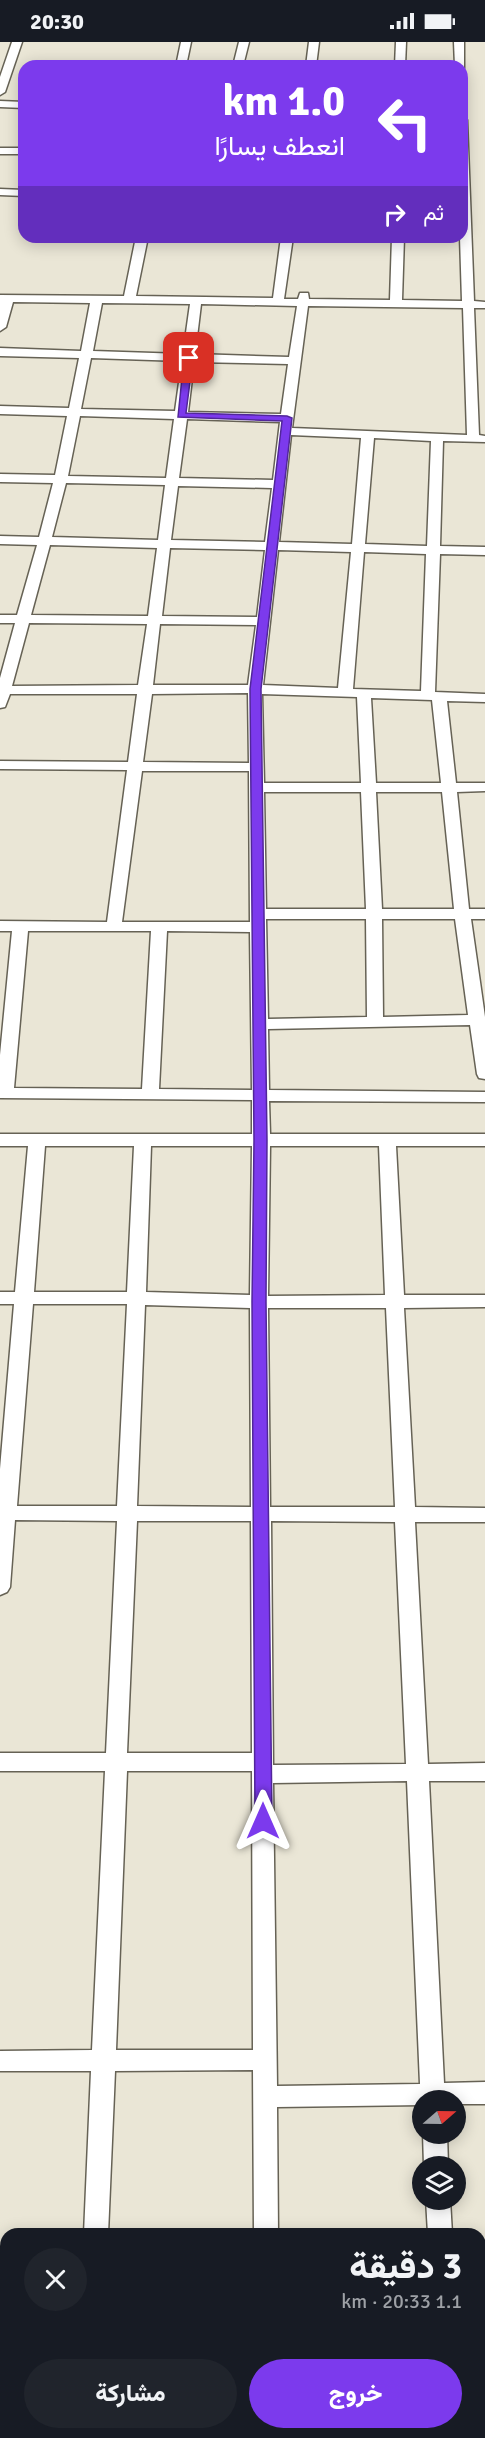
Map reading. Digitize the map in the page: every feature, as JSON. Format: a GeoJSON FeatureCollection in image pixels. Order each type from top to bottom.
{"type":"FeatureCollection","features":[{"type":"Feature","properties":{"kind":"street"},"geometry":{"type":"LineString","coordinates":[[0,92],[17,42]]}},
{"type":"Feature","properties":{"kind":"street"},"geometry":{"type":"LineString","coordinates":[[182,60],[186,42]]}},
{"type":"Feature","properties":{"kind":"street"},"geometry":{"type":"LineString","coordinates":[[240,60],[244,42]]}},
{"type":"Feature","properties":{"kind":"street"},"geometry":{"type":"LineString","coordinates":[[312,60],[314,42]]}},
{"type":"Feature","properties":{"kind":"street"},"geometry":{"type":"LineString","coordinates":[[400,60],[401,42]]}},
{"type":"Feature","properties":{"kind":"street"},"geometry":{"type":"LineString","coordinates":[[459,42],[460,60]]}},
{"type":"Feature","properties":{"kind":"street"},"geometry":{"type":"LineString","coordinates":[[0,104],[18,105]]}},
{"type":"Feature","properties":{"kind":"street"},"geometry":{"type":"LineString","coordinates":[[0,151],[18,151]]}},
{"type":"Feature","properties":{"kind":"street"},"geometry":{"type":"LineString","coordinates":[[0,192],[18,193]]}},
{"type":"Feature","properties":{"kind":"street"},"geometry":{"type":"LineString","coordinates":[[129,300],[141,243]]}},
{"type":"Feature","properties":{"kind":"street"},"geometry":{"type":"LineString","coordinates":[[278,302],[286,243]]}},
{"type":"Feature","properties":{"kind":"street"},"geometry":{"type":"LineString","coordinates":[[396,304],[398,243]]}},
{"type":"Feature","properties":{"kind":"street"},"geometry":{"type":"LineString","coordinates":[[0,411],[181,415],[368,435],[479,439],[471,379],[465,243]]}},
{"type":"Feature","properties":{"kind":"street"},"geometry":{"type":"LineString","coordinates":[[0,327],[4,298],[278,302],[304,298],[396,304],[485,305]]}},
{"type":"Feature","properties":{"kind":"street"},"geometry":{"type":"LineString","coordinates":[[266,2228],[259,1302],[261,1140],[255,689],[286,425],[304,298]]}},
{"type":"Feature","properties":{"kind":"street"},"geometry":{"type":"LineString","coordinates":[[0,704],[61,479],[97,299]]}},
{"type":"Feature","properties":{"kind":"street"},"geometry":{"type":"LineString","coordinates":[[114,926],[196,301]]}},
{"type":"Feature","properties":{"kind":"street"},"geometry":{"type":"LineString","coordinates":[[0,352],[295,361]]}},
{"type":"Feature","properties":{"kind":"street"},"geometry":{"type":"LineString","coordinates":[[471,379],[485,379]]}},
{"type":"Feature","properties":{"kind":"street"},"geometry":{"type":"LineString","coordinates":[[345,693],[368,435]]}},
{"type":"Feature","properties":{"kind":"street"},"geometry":{"type":"LineString","coordinates":[[437,437],[433,550],[434,696],[449,787],[462,914],[485,1074]]}},
{"type":"Feature","properties":{"kind":"street"},"geometry":{"type":"LineString","coordinates":[[0,478],[279,484]]}},
{"type":"Feature","properties":{"kind":"street"},"geometry":{"type":"LineString","coordinates":[[0,540],[485,551]]}},
{"type":"Feature","properties":{"kind":"street"},"geometry":{"type":"LineString","coordinates":[[0,619],[263,621]]}},
{"type":"Feature","properties":{"kind":"street"},"geometry":{"type":"LineString","coordinates":[[2,690],[255,689],[485,698]]}},
{"type":"Feature","properties":{"kind":"street"},"geometry":{"type":"LineString","coordinates":[[364,693],[374,913],[375,1022]]}},
{"type":"Feature","properties":{"kind":"street"},"geometry":{"type":"LineString","coordinates":[[0,765],[256,767]]}},
{"type":"Feature","properties":{"kind":"street"},"geometry":{"type":"LineString","coordinates":[[256,788],[485,787]]}},
{"type":"Feature","properties":{"kind":"street"},"geometry":{"type":"LineString","coordinates":[[0,926],[159,926],[374,913],[485,914]]}},
{"type":"Feature","properties":{"kind":"street"},"geometry":{"type":"LineString","coordinates":[[20,926],[2,1093],[485,1097]]}},
{"type":"Feature","properties":{"kind":"street"},"geometry":{"type":"LineString","coordinates":[[150,1094],[159,926]]}},
{"type":"Feature","properties":{"kind":"street"},"geometry":{"type":"LineString","coordinates":[[259,1024],[477,1020]]}},
{"type":"Feature","properties":{"kind":"street"},"geometry":{"type":"LineString","coordinates":[[0,1140],[387,1140],[484,1146]]}},
{"type":"Feature","properties":{"kind":"street"},"geometry":{"type":"LineString","coordinates":[[0,1587],[3,1513],[37,1140]]}},
{"type":"Feature","properties":{"kind":"street"},"geometry":{"type":"LineString","coordinates":[[96,2228],[143,1140]]}},
{"type":"Feature","properties":{"kind":"street"},"geometry":{"type":"LineString","coordinates":[[387,1140],[433,2090]]}},
{"type":"Feature","properties":{"kind":"street"},"geometry":{"type":"LineString","coordinates":[[0,1298],[136,1298],[259,1302],[485,1301]]}},
{"type":"Feature","properties":{"kind":"street"},"geometry":{"type":"LineString","coordinates":[[3,1513],[485,1515]]}},
{"type":"Feature","properties":{"kind":"street"},"geometry":{"type":"LineString","coordinates":[[0,1762],[116,1762],[417,1773],[485,1772]]}},
{"type":"Feature","properties":{"kind":"street"},"geometry":{"type":"LineString","coordinates":[[0,2061],[265,2060]]}},
{"type":"Feature","properties":{"kind":"street"},"geometry":{"type":"LineString","coordinates":[[466,2094],[485,2093]]}},
{"type":"Feature","properties":{"kind":"street"},"geometry":{"type":"LineString","coordinates":[[265,2097],[412,2097]]}},
{"type":"Feature","properties":{"kind":"street"},"geometry":{"type":"LineString","coordinates":[[439,2210],[440,2228]]}},
{"type":"Feature","properties":{"kind":"route"},"geometry":{"type":"LineString","coordinates":[[189,358],[181,415],[287,418],[255,689],[261,1140],[259,1302],[263,1821]]}}]}
